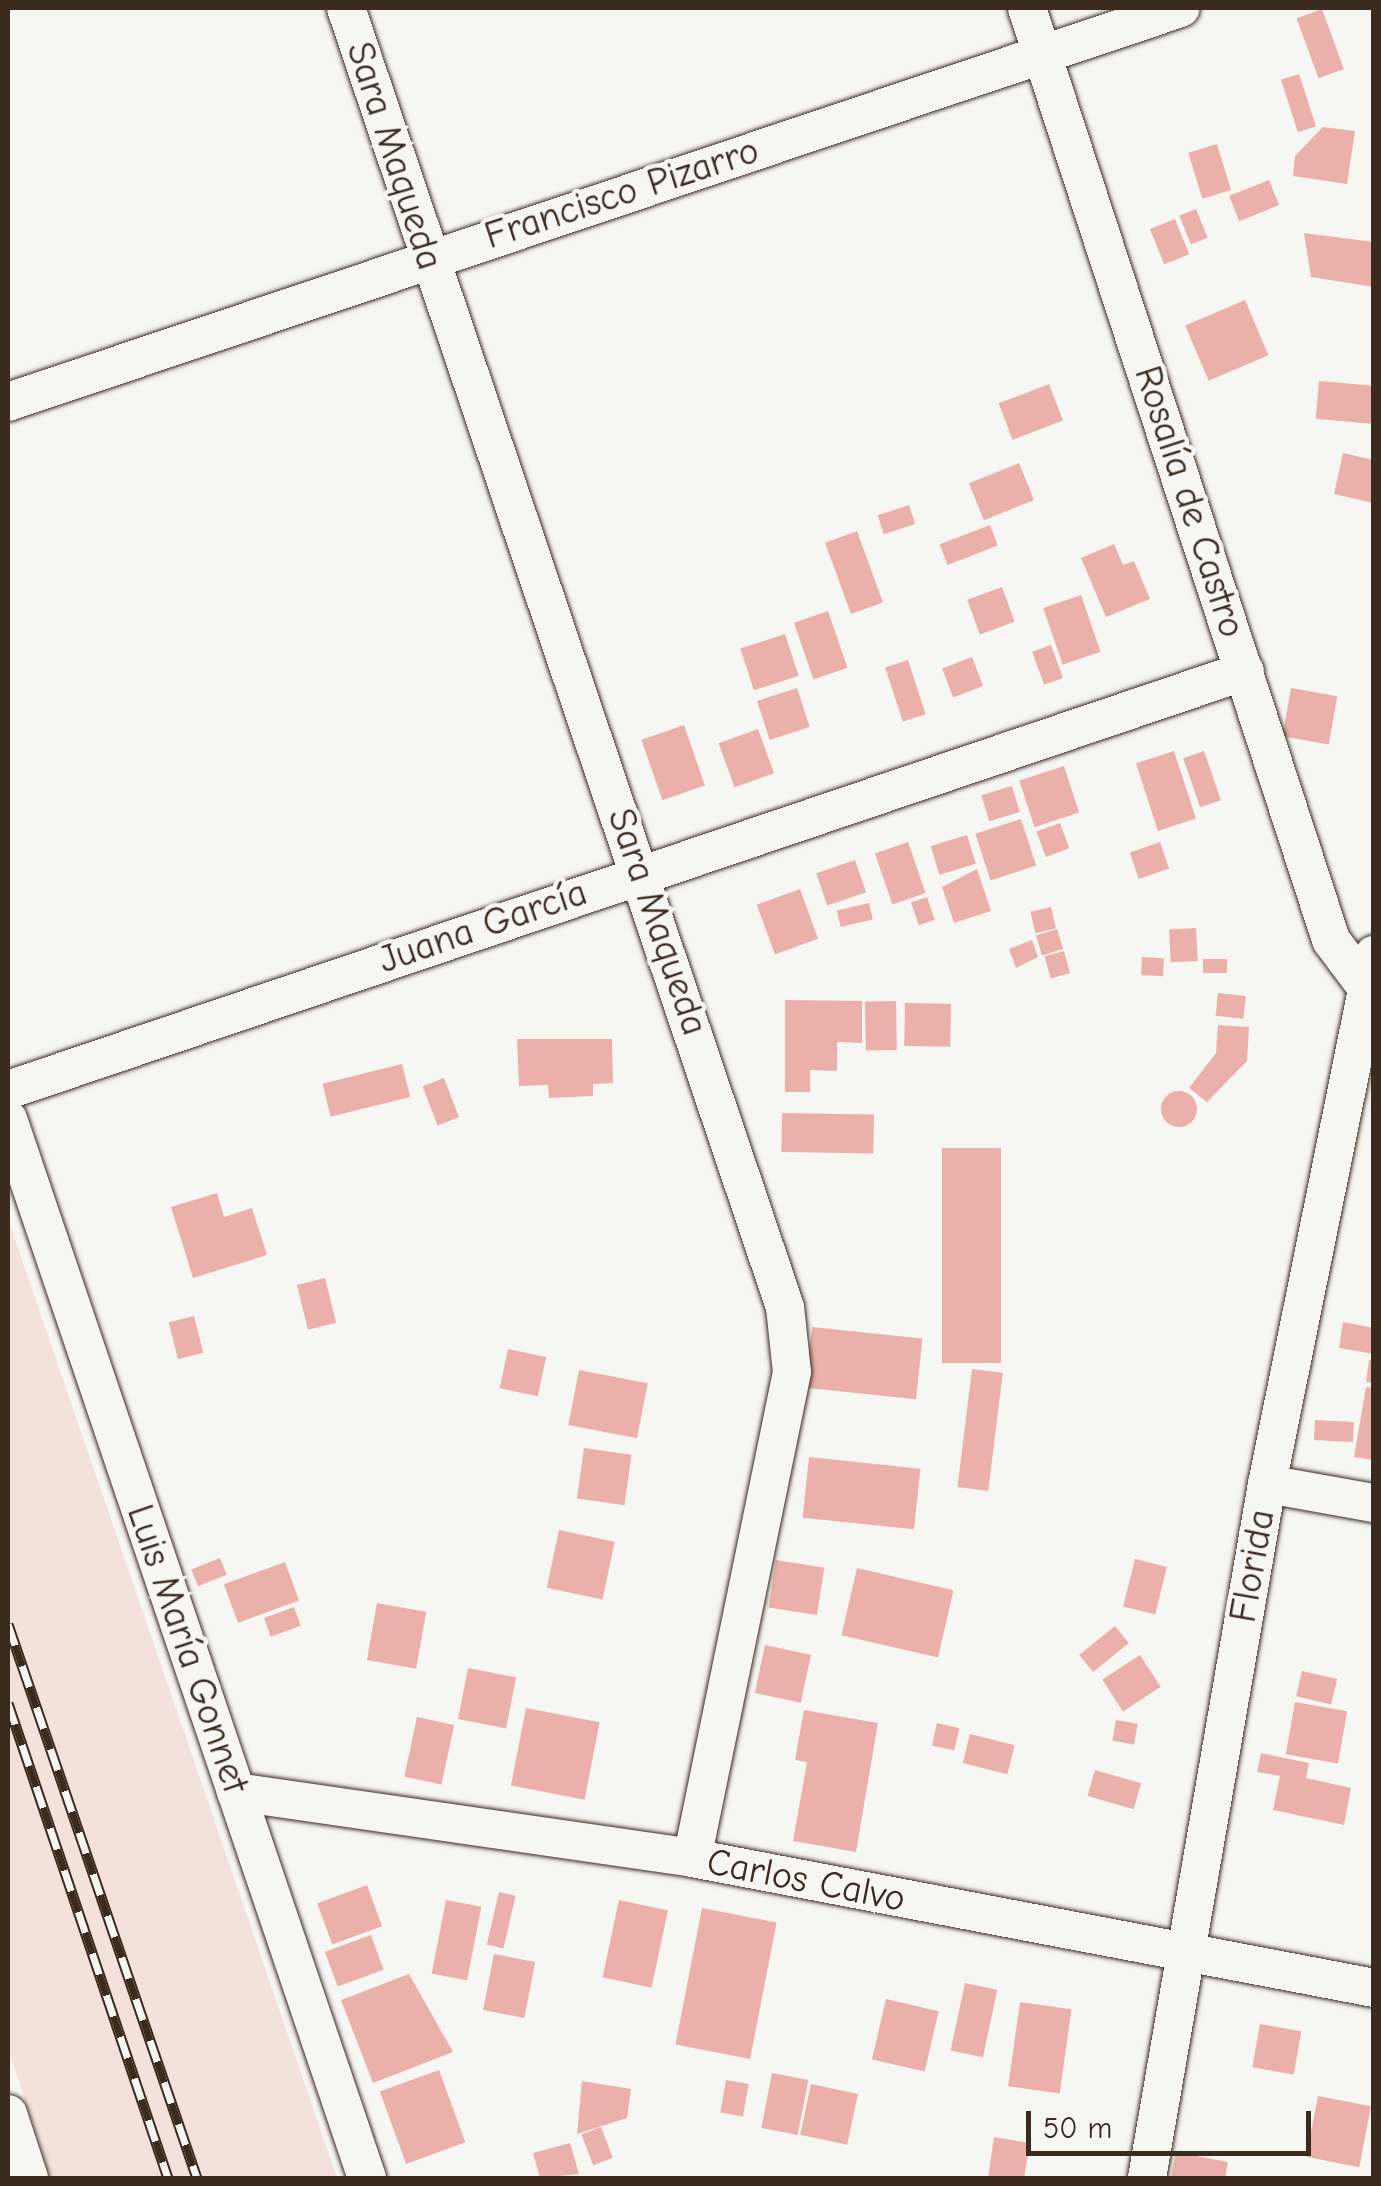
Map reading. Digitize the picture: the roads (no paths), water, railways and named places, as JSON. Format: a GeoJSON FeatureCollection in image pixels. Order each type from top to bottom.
{"type":"FeatureCollection","features":[{"type":"Feature","properties":{"kind":"street","name":"Sara Maqueda"},"geometry":{"type":"LineString","coordinates":[[346,8],[426,258],[642,872],[785,1307],[792,1372],[692,1858]]}},
{"type":"Feature","properties":{"kind":"street","name":"Rosalía de Castro"},"geometry":{"type":"LineString","coordinates":[[1027,8],[1331,940],[1370,972]]}},
{"type":"Feature","properties":{"kind":"street","name":"Francisco Pizarro"},"geometry":{"type":"LineString","coordinates":[[8,402],[426,258],[1181,8]]}},
{"type":"Feature","properties":{"kind":"street","name":"Juana García"},"geometry":{"type":"LineString","coordinates":[[8,1090],[642,872],[1245,671]]}},
{"type":"Feature","properties":{"kind":"street","name":"Florida"},"geometry":{"type":"LineString","coordinates":[[1146,2178],[1267,1484],[1362,1073],[1370,972]]}},
{"type":"Feature","properties":{"kind":"street","name":"Luis María Gonnet"},"geometry":{"type":"LineString","coordinates":[[8,1119],[367,2178]]}},
{"type":"Feature","properties":{"kind":"street"},"geometry":{"type":"LineString","coordinates":[[1267,1484],[1374,1503]]}},
{"type":"Feature","properties":{"kind":"street","name":"Carlos Calvo"},"geometry":{"type":"LineString","coordinates":[[236,1792],[692,1858],[1186,1957],[1374,1988]]}},
{"type":"Feature","properties":{"kind":"street"},"geometry":{"type":"LineString","coordinates":[[8,2114],[28,2178]]}},
{"type":"Feature","properties":{"kind":"railway"},"geometry":{"type":"LineString","coordinates":[[8,1624],[197,2178]]}},
{"type":"Feature","properties":{"kind":"railway"},"geometry":{"type":"LineString","coordinates":[[8,1703],[168,2178]]}}]}
